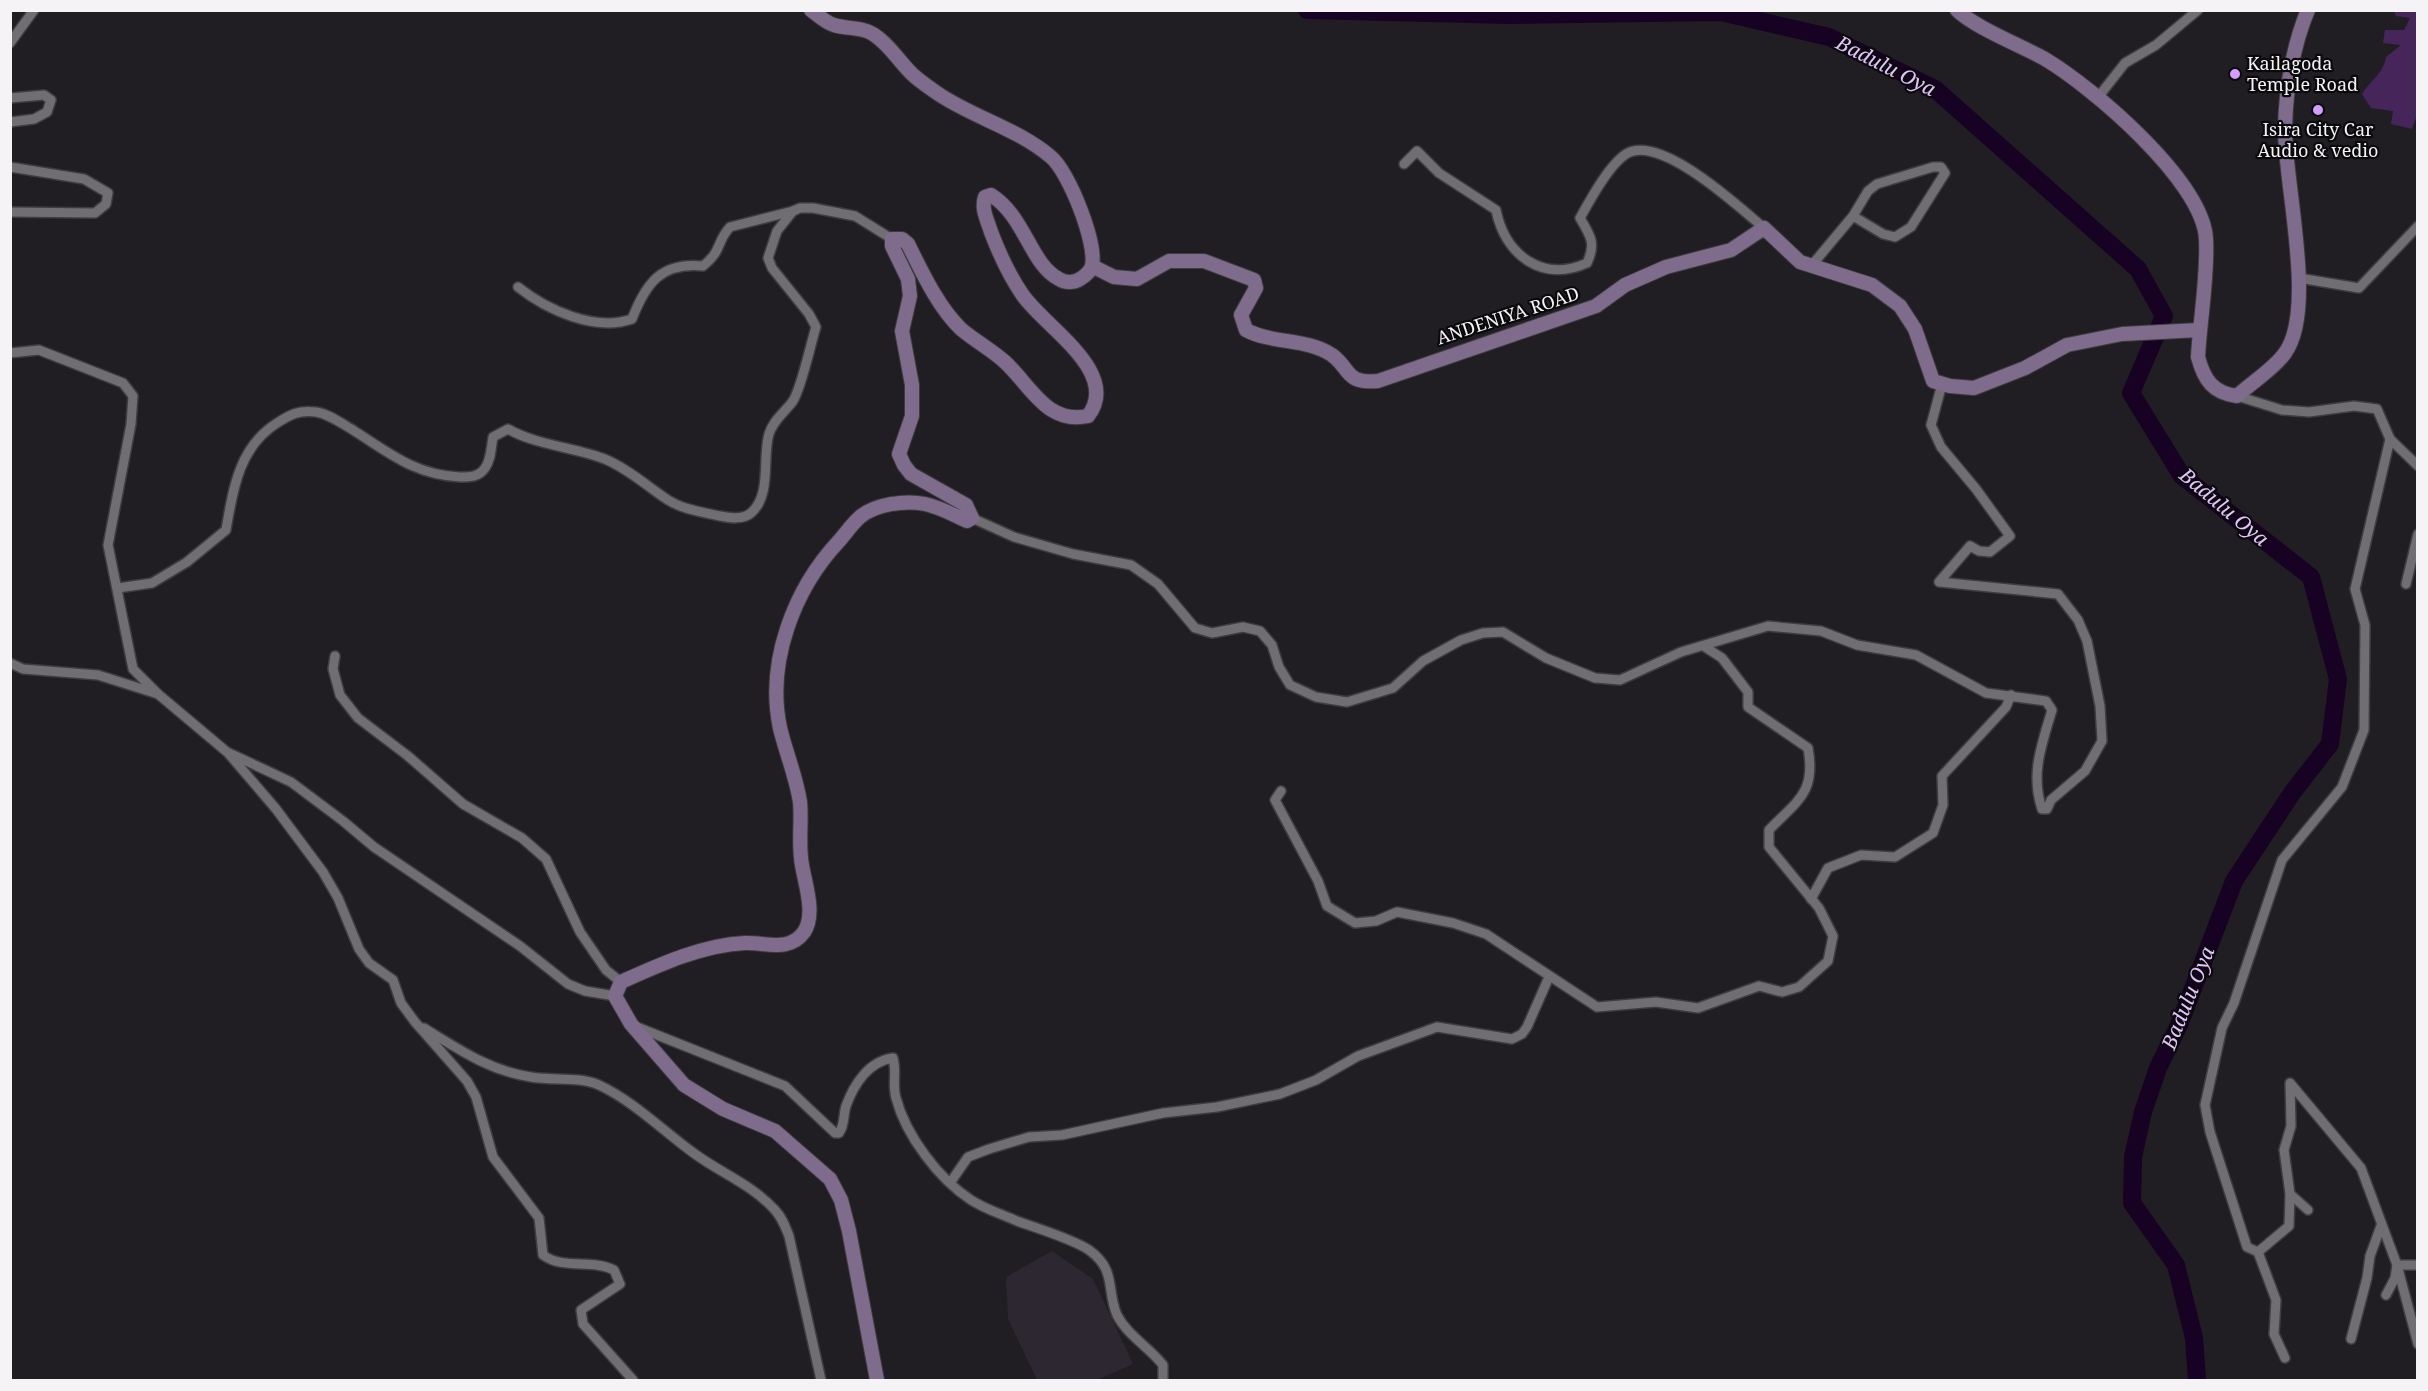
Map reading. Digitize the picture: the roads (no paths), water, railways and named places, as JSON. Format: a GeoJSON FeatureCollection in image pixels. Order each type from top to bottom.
{"type":"FeatureCollection","features":[{"type":"Feature","properties":{"kind":"street"},"geometry":{"type":"LineString","coordinates":[[10,43],[34,10]]}},
{"type":"Feature","properties":{"kind":"street"},"geometry":{"type":"LineString","coordinates":[[518,286],[533,299],[558,311],[583,319],[621,322],[632,318],[642,291],[662,272],[688,265],[703,266],[717,255],[724,235],[730,227],[793,212],[800,208],[813,208],[855,216],[892,239],[902,239],[908,244],[942,305],[960,328],[1005,362],[1043,405],[1060,415],[1078,418],[1088,416],[1095,407],[1098,392],[1095,379],[1070,343],[1023,295],[996,246],[982,206],[985,197],[992,195],[1004,203],[1019,222],[1043,266],[1059,280],[1075,282],[1086,276],[1092,266],[1092,245],[1074,195],[1060,168],[1052,158],[1007,129],[964,110],[938,94],[912,74],[883,41],[871,32],[832,25],[811,10]]}},
{"type":"Feature","properties":{"kind":"street"},"geometry":{"type":"LineString","coordinates":[[1957,10],[2046,60],[2099,96],[2144,138],[2191,196],[2206,237],[2198,357],[2202,372],[2210,386],[2224,394],[2282,410],[2309,412],[2354,406],[2377,409],[2390,439],[2418,466]]}},
{"type":"Feature","properties":{"kind":"street"},"geometry":{"type":"LineString","coordinates":[[2099,96],[2126,63],[2156,45],[2198,10]]}},
{"type":"Feature","properties":{"kind":"street"},"geometry":{"type":"LineString","coordinates":[[2237,396],[2285,353],[2297,326],[2299,278],[2285,127],[2300,29],[2308,10]]}},
{"type":"Feature","properties":{"kind":"street"},"geometry":{"type":"LineString","coordinates":[[10,98],[44,95],[51,100],[46,112],[34,119],[10,122]]}},
{"type":"Feature","properties":{"kind":"street"},"geometry":{"type":"LineString","coordinates":[[1404,164],[1418,151],[1439,173],[1496,210],[1500,226],[1515,252],[1545,270],[1571,270],[1587,263],[1593,250],[1589,233],[1580,218],[1595,190],[1626,154],[1641,150],[1682,164],[1702,175],[1800,262],[1872,285],[1900,306],[1915,329],[1934,381],[1942,384],[1974,388],[2025,368],[2067,345],[2101,337],[2199,330]]}},
{"type":"Feature","properties":{"kind":"street"},"geometry":{"type":"LineString","coordinates":[[10,167],[84,179],[108,193],[106,204],[95,213],[10,212]]}},
{"type":"Feature","properties":{"kind":"street"},"geometry":{"type":"LineString","coordinates":[[1812,265],[1853,216],[1868,191],[1877,184],[1933,167],[1941,167],[1945,172],[1911,227],[1895,237],[1883,234],[1853,216]]}},
{"type":"Feature","properties":{"kind":"street"},"geometry":{"type":"LineString","coordinates":[[118,588],[152,583],[187,562],[226,530],[233,486],[249,449],[266,430],[295,411],[317,412],[334,418],[415,469],[450,476],[473,477],[484,471],[493,438],[507,429],[521,436],[607,460],[633,474],[670,501],[691,510],[731,518],[743,517],[752,512],[758,503],[764,484],[769,434],[778,418],[794,400],[816,327],[809,314],[772,268],[768,258],[777,231],[793,212]]}},
{"type":"Feature","properties":{"kind":"street"},"geometry":{"type":"LineString","coordinates":[[2299,278],[2359,288],[2418,226]]}},
{"type":"Feature","properties":{"kind":"street","name":"ANDENIYA ROAD"},"geometry":{"type":"LineString","coordinates":[[1092,266],[1114,277],[1137,279],[1168,261],[1204,261],[1254,280],[1256,288],[1241,315],[1246,330],[1258,336],[1291,340],[1332,356],[1347,374],[1365,382],[1378,381],[1434,359],[1596,306],[1625,285],[1666,267],[1731,250],[1764,228]]}},
{"type":"Feature","properties":{"kind":"street"},"geometry":{"type":"LineString","coordinates":[[892,239],[892,246],[908,279],[910,296],[902,331],[912,385],[912,416],[900,454],[911,474],[966,505],[972,518],[1014,537],[1073,554],[1131,566],[1158,584],[1195,627],[1212,633],[1243,627],[1260,631],[1272,645],[1290,685],[1316,697],[1347,702],[1393,688],[1423,661],[1461,640],[1483,633],[1503,632],[1546,658],[1595,678],[1620,680],[1682,652],[1705,647],[1734,634],[1768,626],[1821,631],[1857,645],[1916,655],[1986,693],[2046,701],[2052,710],[2036,767],[2036,790],[2042,809],[2047,809],[2051,800],[2085,771],[2102,741],[2100,706],[2088,641],[2078,620],[2058,594],[1939,582],[1970,546],[1990,552],[2010,536],[1941,447],[1931,425],[1942,384]]}},
{"type":"Feature","properties":{"kind":"street"},"geometry":{"type":"LineString","coordinates":[[10,352],[39,350],[123,383],[133,396],[131,424],[108,545],[110,565],[118,588],[133,669],[158,694],[227,752],[276,810],[323,872],[338,898],[359,949],[369,963],[393,980],[401,1003],[467,1081],[476,1097],[493,1157],[539,1218],[543,1255],[553,1262],[606,1266],[614,1270],[620,1284],[581,1310],[582,1324],[633,1380]]}},
{"type":"Feature","properties":{"kind":"street"},"geometry":{"type":"LineString","coordinates":[[2285,1358],[2274,1334],[2277,1300],[2258,1252],[2247,1247],[2237,1224],[2224,1172],[2210,1132],[2205,1105],[2222,1028],[2234,1003],[2282,860],[2342,786],[2364,730],[2364,625],[2355,589],[2390,439]]}},
{"type":"Feature","properties":{"kind":"street"},"geometry":{"type":"LineString","coordinates":[[615,996],[621,982],[660,964],[722,946],[747,943],[774,946],[789,944],[804,932],[810,914],[798,844],[800,805],[794,769],[780,727],[777,683],[785,634],[795,603],[827,553],[861,517],[873,509],[902,503],[925,504],[967,521],[972,518]]}},
{"type":"Feature","properties":{"kind":"street"},"geometry":{"type":"LineString","coordinates":[[2406,584],[2418,534]]}},
{"type":"Feature","properties":{"kind":"street"},"geometry":{"type":"LineString","coordinates":[[1281,791],[1275,800],[1318,880],[1327,906],[1355,923],[1376,921],[1397,912],[1486,934],[1596,1007],[1656,1002],[1698,1008],[1759,986],[1782,992],[1799,987],[1828,961],[1833,936],[1811,899],[1769,847],[1769,830],[1806,792],[1812,771],[1808,748],[1748,707],[1748,692],[1722,658],[1705,647]]}},
{"type":"Feature","properties":{"kind":"street"},"geometry":{"type":"LineString","coordinates":[[335,657],[333,669],[340,694],[358,718],[408,756],[463,804],[522,838],[546,859],[580,932],[606,970],[621,982]]}},
{"type":"Feature","properties":{"kind":"street"},"geometry":{"type":"LineString","coordinates":[[10,663],[23,669],[98,675],[158,694]]}},
{"type":"Feature","properties":{"kind":"street"},"geometry":{"type":"LineString","coordinates":[[1811,899],[1828,868],[1861,855],[1894,857],[1933,833],[1943,805],[1942,776],[2006,707],[2011,695]]}},
{"type":"Feature","properties":{"kind":"street"},"geometry":{"type":"LineString","coordinates":[[227,752],[291,782],[344,821],[374,847],[520,946],[568,984],[585,991],[615,996]]}},
{"type":"Feature","properties":{"kind":"street"},"geometry":{"type":"LineString","coordinates":[[950,1183],[968,1157],[989,1149],[1029,1137],[1062,1135],[1163,1113],[1217,1107],[1280,1094],[1316,1080],[1358,1056],[1437,1027],[1512,1039],[1522,1034],[1527,1027],[1549,977]]}},
{"type":"Feature","properties":{"kind":"street"},"geometry":{"type":"LineString","coordinates":[[615,996],[631,1024],[684,1085],[723,1109],[776,1131],[816,1164],[830,1179],[841,1200],[849,1231],[877,1380]]}},
{"type":"Feature","properties":{"kind":"street"},"geometry":{"type":"LineString","coordinates":[[415,1022],[491,1068],[531,1078],[566,1079],[597,1084],[635,1106],[696,1155],[748,1187],[774,1208],[783,1220],[789,1236],[821,1380]]}},
{"type":"Feature","properties":{"kind":"street"},"geometry":{"type":"LineString","coordinates":[[631,1024],[644,1027],[785,1086],[835,1133],[839,1133],[842,1129],[846,1106],[865,1071],[882,1059],[893,1058],[896,1099],[906,1122],[926,1154],[950,1183],[972,1200],[991,1210],[1089,1250],[1110,1274],[1117,1313],[1127,1329],[1150,1349],[1163,1365],[1163,1380]]}},
{"type":"Feature","properties":{"kind":"street"},"geometry":{"type":"LineString","coordinates":[[2258,1252],[2289,1226],[2290,1194],[2284,1150],[2290,1126],[2290,1083],[2361,1168],[2397,1265],[2418,1344]]}},
{"type":"Feature","properties":{"kind":"street"},"geometry":{"type":"LineString","coordinates":[[2290,1194],[2308,1210]]}},
{"type":"Feature","properties":{"kind":"street"},"geometry":{"type":"LineString","coordinates":[[2351,1339],[2367,1278],[2370,1256],[2381,1226]]}},
{"type":"Feature","properties":{"kind":"street"},"geometry":{"type":"LineString","coordinates":[[2397,1265],[2418,1265]]}},
{"type":"Feature","properties":{"kind":"street"},"geometry":{"type":"LineString","coordinates":[[2386,1295],[2395,1278],[2397,1265]]}},
{"type":"Feature","properties":{"kind":"waterway","name":"Badulu Oya"},"geometry":{"type":"LineString","coordinates":[[1307,10],[1509,15],[1721,12],[1829,37],[1935,89],[2138,269],[2164,316],[2131,393],[2182,476],[2311,577],[2338,679],[2330,744],[2292,793],[2234,881],[2179,1025],[2158,1068],[2143,1112],[2133,1157],[2132,1203],[2176,1265],[2194,1338],[2197,1380]]}},
{"type":"Feature","properties":{"kind":"place","name":"Kailagoda Temple Road"},"geometry":{"type":"Point","coordinates":[2235,74]}},
{"type":"Feature","properties":{"kind":"place","name":"Isira City Car Audio & vedio"},"geometry":{"type":"Point","coordinates":[2318,110]}}]}
